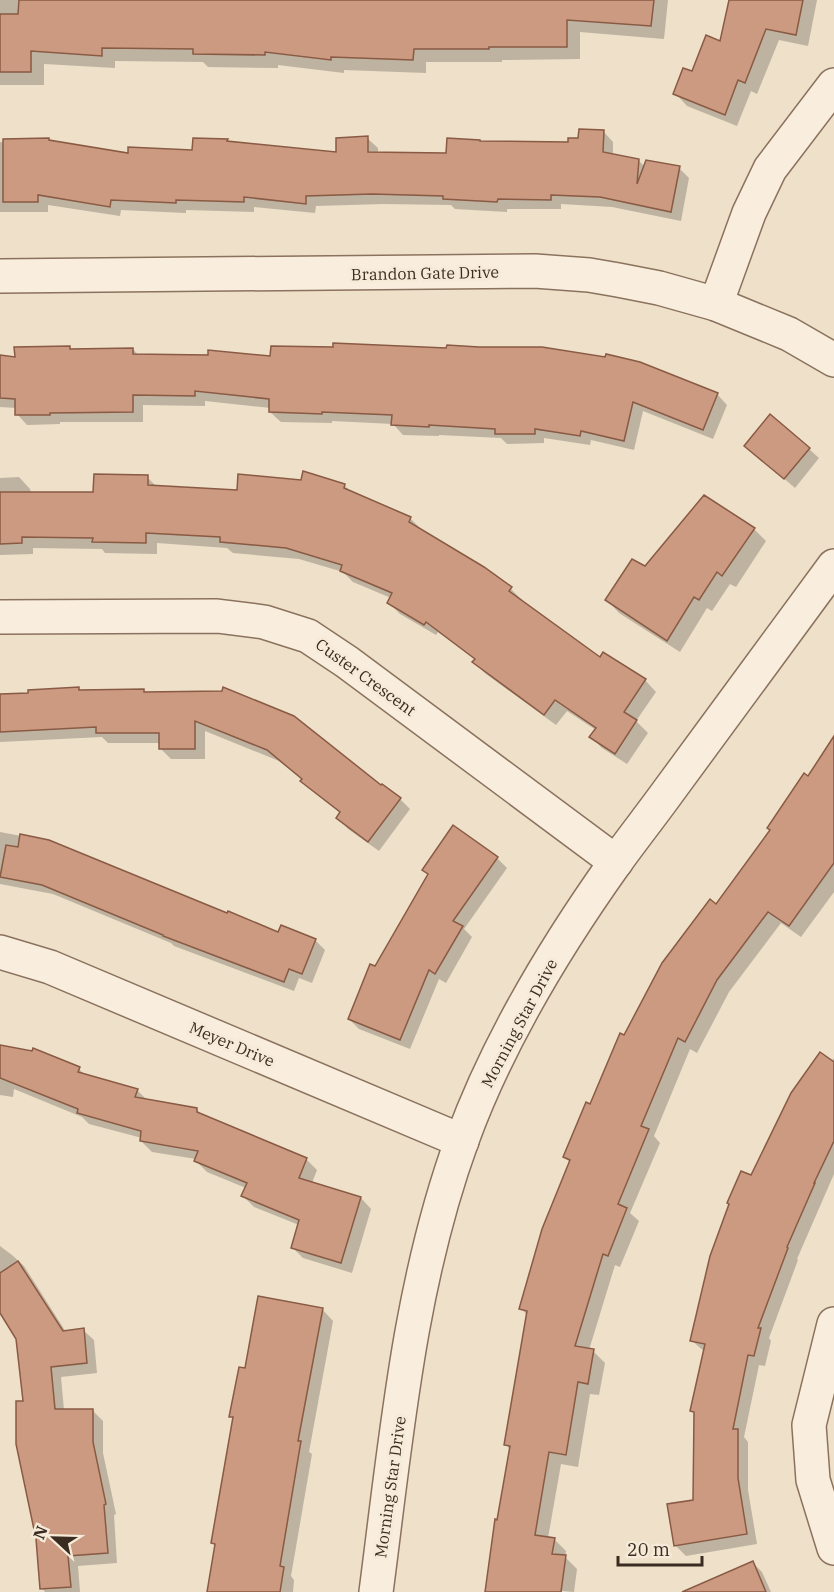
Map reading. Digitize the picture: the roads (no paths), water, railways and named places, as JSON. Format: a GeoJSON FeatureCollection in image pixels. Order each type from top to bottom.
{"type":"FeatureCollection","features":[{"type":"Feature","properties":{"kind":"street"},"geometry":{"type":"LineString","coordinates":[[716,304],[749,213],[770,169],[834,85]]}},
{"type":"Feature","properties":{"kind":"street","name":"Brandon Gate Drive"},"geometry":{"type":"LineString","coordinates":[[0,276],[535,271],[589,275],[659,288],[716,304],[789,334],[834,360]]}},
{"type":"Feature","properties":{"kind":"street","name":"Morning Star Drive"},"geometry":{"type":"LineString","coordinates":[[376,1592],[409,1347],[422,1277],[462,1141],[489,1072],[533,992],[581,913],[834,566]]}},
{"type":"Feature","properties":{"kind":"street","name":"Custer Crescent"},"geometry":{"type":"LineString","coordinates":[[0,617],[217,616],[264,622],[308,636],[347,662],[616,862]]}},
{"type":"Feature","properties":{"kind":"street","name":"Meyer Drive"},"geometry":{"type":"LineString","coordinates":[[0,952],[50,967],[462,1141]]}},
{"type":"Feature","properties":{"kind":"street"},"geometry":{"type":"LineString","coordinates":[[834,1324],[809,1425],[813,1480],[834,1548]]}}]}
